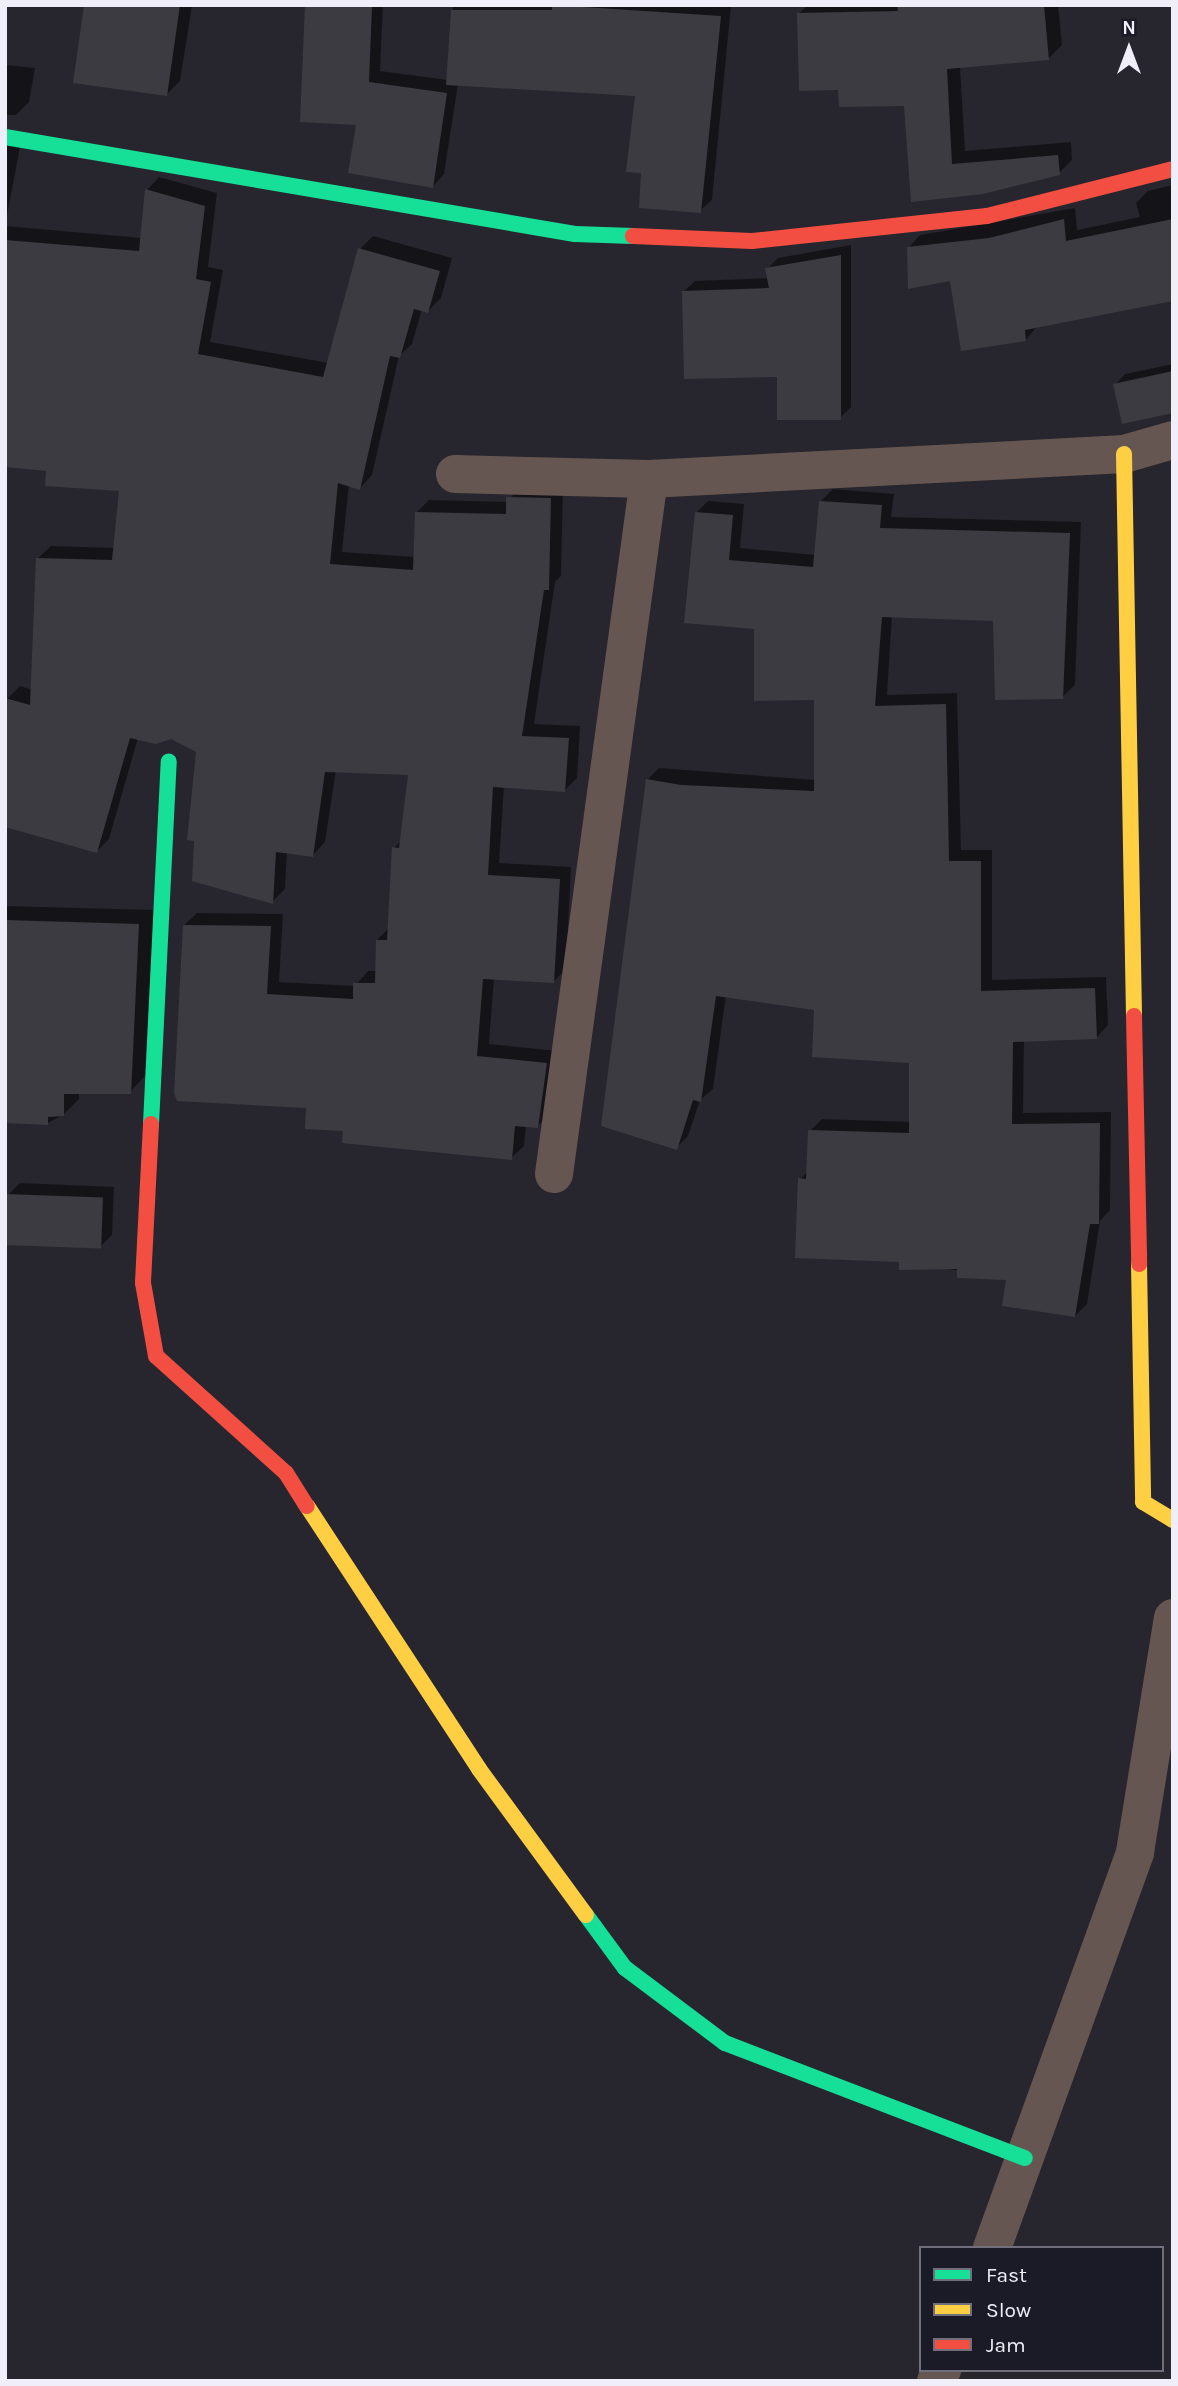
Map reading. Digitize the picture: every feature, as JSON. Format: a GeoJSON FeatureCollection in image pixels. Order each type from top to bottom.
{"type":"FeatureCollection","features":[{"type":"Feature","properties":{"kind":"street"},"geometry":{"type":"LineString","coordinates":[[5,137],[575,234],[752,241],[987,216],[1173,169]]}},
{"type":"Feature","properties":{"kind":"street"},"geometry":{"type":"LineString","coordinates":[[455,474],[649,479],[1124,454],[1173,440]]}},
{"type":"Feature","properties":{"kind":"street"},"geometry":{"type":"LineString","coordinates":[[1124,454],[1143,1502],[1173,1520]]}},
{"type":"Feature","properties":{"kind":"street"},"geometry":{"type":"LineString","coordinates":[[554,1174],[649,479]]}},
{"type":"Feature","properties":{"kind":"street"},"geometry":{"type":"LineString","coordinates":[[169,761],[143,1283],[156,1356],[286,1473],[479,1769],[625,1968],[726,2043],[1024,2158]]}},
{"type":"Feature","properties":{"kind":"street"},"geometry":{"type":"LineString","coordinates":[[993,2246],[1135,1852],[1173,1618]]}},
{"type":"Feature","properties":{"kind":"building"},"geometry":{"type":"Polygon","coordinates":[[[84,5],[180,5],[167,96],[73,83],[84,5]]]}},
{"type":"Feature","properties":{"kind":"building"},"geometry":{"type":"Polygon","coordinates":[[[305,5],[372,6],[369,82],[447,93],[433,188],[348,173],[356,125],[300,122],[305,5]]]}},
{"type":"Feature","properties":{"kind":"building"},"geometry":{"type":"Polygon","coordinates":[[[552,5],[721,16],[701,213],[639,208],[641,173],[626,172],[635,96],[446,85],[451,10],[552,10],[552,5]]]}},
{"type":"Feature","properties":{"kind":"building"},"geometry":{"type":"Polygon","coordinates":[[[897,5],[1044,5],[1049,60],[947,69],[952,164],[1058,155],[1060,175],[983,194],[911,202],[904,106],[839,107],[838,90],[799,91],[797,13],[898,11],[897,5]]]}},
{"type":"Feature","properties":{"kind":"building"},"geometry":{"type":"Polygon","coordinates":[[[145,189],[205,206],[196,279],[211,282],[198,354],[323,377],[358,248],[440,271],[428,313],[414,309],[400,358],[390,356],[360,490],[338,483],[330,564],[413,570],[415,512],[506,514],[506,497],[551,498],[549,590],[544,590],[522,736],[569,738],[565,792],[493,787],[488,875],[560,879],[554,983],[483,979],[477,1056],[547,1063],[538,1128],[515,1126],[512,1160],[342,1143],[343,1131],[305,1129],[306,1108],[177,1101],[174,1093],[183,925],[271,926],[267,994],[353,999],[353,983],[375,983],[376,940],[387,940],[392,847],[399,848],[408,775],[325,772],[313,857],[276,852],[273,904],[192,881],[194,841],[187,840],[196,752],[171,739],[156,744],[130,738],[97,853],[5,827],[5,698],[30,705],[36,558],[112,560],[119,491],[45,486],[46,471],[5,467],[5,240],[139,251],[145,189]]]}},
{"type":"Feature","properties":{"kind":"building"},"geometry":{"type":"Polygon","coordinates":[[[1064,219],[1066,241],[1173,219],[1173,301],[1025,330],[1026,341],[961,351],[950,281],[908,289],[907,247],[989,238],[1064,219]]]}},
{"type":"Feature","properties":{"kind":"building"},"geometry":{"type":"Polygon","coordinates":[[[841,255],[841,420],[777,420],[777,377],[684,379],[682,291],[769,288],[765,268],[841,255]]]}},
{"type":"Feature","properties":{"kind":"building"},"geometry":{"type":"Polygon","coordinates":[[[1173,371],[1173,413],[1122,424],[1113,384],[1173,371]]]}},
{"type":"Feature","properties":{"kind":"building"},"geometry":{"type":"Polygon","coordinates":[[[819,501],[882,505],[880,528],[1070,533],[1063,699],[995,700],[993,621],[882,617],[875,706],[946,704],[949,861],[981,861],[981,991],[1095,988],[1097,1039],[1013,1042],[1012,1124],[1100,1123],[1099,1224],[1090,1224],[1075,1317],[1002,1306],[1006,1280],[957,1278],[957,1269],[899,1270],[899,1262],[795,1258],[798,1178],[806,1179],[808,1130],[909,1133],[909,1063],[812,1057],[814,1010],[716,996],[701,1102],[693,1100],[677,1150],[601,1126],[646,779],[681,785],[814,791],[814,700],[754,701],[754,629],[684,623],[695,512],[733,515],[729,560],[813,567],[819,501]]]}},
{"type":"Feature","properties":{"kind":"building"},"geometry":{"type":"Polygon","coordinates":[[[5,920],[139,924],[131,1094],[64,1094],[64,1116],[48,1117],[48,1125],[5,1123],[5,920]]]}},
{"type":"Feature","properties":{"kind":"building"},"geometry":{"type":"Polygon","coordinates":[[[5,1194],[103,1197],[101,1248],[5,1245],[5,1194]]]}},
{"type":"Feature","properties":{"kind":"traffic: fast"},"geometry":{"type":"LineString","coordinates":[[5,137],[575,234],[633,236]]}},
{"type":"Feature","properties":{"kind":"traffic: fast"},"geometry":{"type":"LineString","coordinates":[[151,1124],[169,761]]}},
{"type":"Feature","properties":{"kind":"traffic: fast"},"geometry":{"type":"LineString","coordinates":[[586,1915],[625,1968],[725,2043],[1025,2158]]}},
{"type":"Feature","properties":{"kind":"traffic: slow"},"geometry":{"type":"LineString","coordinates":[[1124,454],[1134,1016]]}},
{"type":"Feature","properties":{"kind":"traffic: slow"},"geometry":{"type":"LineString","coordinates":[[1139,1264],[1143,1502],[1173,1520]]}},
{"type":"Feature","properties":{"kind":"traffic: slow"},"geometry":{"type":"LineString","coordinates":[[307,1506],[479,1769],[586,1915]]}},
{"type":"Feature","properties":{"kind":"traffic: jam"},"geometry":{"type":"LineString","coordinates":[[633,236],[752,241],[987,216],[1173,169]]}},
{"type":"Feature","properties":{"kind":"traffic: jam"},"geometry":{"type":"LineString","coordinates":[[1134,1016],[1139,1264]]}},
{"type":"Feature","properties":{"kind":"traffic: jam"},"geometry":{"type":"LineString","coordinates":[[151,1124],[143,1283],[156,1356],[286,1473],[307,1506]]}}]}
